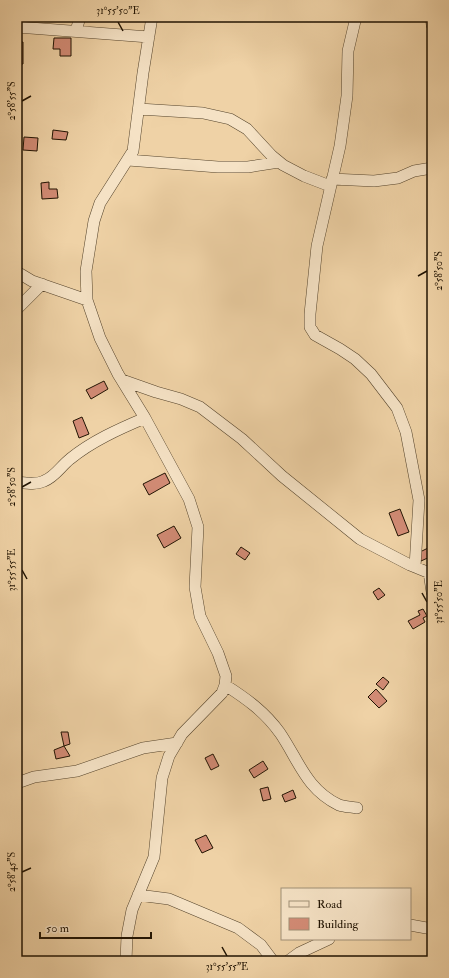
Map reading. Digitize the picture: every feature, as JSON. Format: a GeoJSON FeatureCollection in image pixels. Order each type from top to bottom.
{"type":"FeatureCollection","features":[{"type":"Feature","properties":{"kind":"street"},"geometry":{"type":"LineString","coordinates":[[76,32],[80,17]]}},
{"type":"Feature","properties":{"kind":"street"},"geometry":{"type":"LineString","coordinates":[[126,961],[127,936],[132,910],[154,857],[162,778],[169,756],[182,734],[222,693],[226,676],[224,667],[200,616],[195,587],[198,528],[189,499],[146,418],[122,380],[100,338],[87,300],[86,271],[96,215],[106,192],[133,151],[152,17]]}},
{"type":"Feature","properties":{"kind":"street"},"geometry":{"type":"LineString","coordinates":[[356,17],[348,51],[346,96],[340,146],[317,246],[310,327],[315,335],[355,359],[371,374],[397,408],[406,432],[419,500],[415,567]]}},
{"type":"Feature","properties":{"kind":"street"},"geometry":{"type":"LineString","coordinates":[[431,17],[432,25]]}},
{"type":"Feature","properties":{"kind":"street"},"geometry":{"type":"LineString","coordinates":[[17,27],[149,37]]}},
{"type":"Feature","properties":{"kind":"street"},"geometry":{"type":"LineString","coordinates":[[139,109],[203,113],[230,119],[247,129],[279,162],[304,176],[331,182],[374,181],[398,178],[414,171],[432,168]]}},
{"type":"Feature","properties":{"kind":"street"},"geometry":{"type":"LineString","coordinates":[[128,160],[218,167],[248,167],[279,162]]}},
{"type":"Feature","properties":{"kind":"street"},"geometry":{"type":"LineString","coordinates":[[17,272],[32,281],[87,300]]}},
{"type":"Feature","properties":{"kind":"street"},"geometry":{"type":"LineString","coordinates":[[17,308],[42,284]]}},
{"type":"Feature","properties":{"kind":"street"},"geometry":{"type":"LineString","coordinates":[[122,380],[181,399],[200,407],[242,439],[282,476],[360,539],[430,573],[432,592]]}},
{"type":"Feature","properties":{"kind":"street"},"geometry":{"type":"LineString","coordinates":[[17,482],[34,484],[45,481],[69,459],[94,442],[146,418]]}},
{"type":"Feature","properties":{"kind":"street"},"geometry":{"type":"LineString","coordinates":[[225,684],[249,700],[262,712],[280,734],[308,781],[324,796],[340,806],[357,808]]}},
{"type":"Feature","properties":{"kind":"street"},"geometry":{"type":"LineString","coordinates":[[17,783],[34,778],[77,771],[143,748],[177,743]]}},
{"type":"Feature","properties":{"kind":"street"},"geometry":{"type":"LineString","coordinates":[[138,895],[169,899],[238,928],[261,945],[274,961]]}},
{"type":"Feature","properties":{"kind":"street"},"geometry":{"type":"LineString","coordinates":[[411,925],[432,929]]}},
{"type":"Feature","properties":{"kind":"street"},"geometry":{"type":"LineString","coordinates":[[288,961],[299,953],[327,940]]}},
{"type":"Feature","properties":{"kind":"building"},"geometry":{"type":"Polygon","coordinates":[[[54,38],[71,38],[71,56],[60,56],[60,49],[53,49],[54,38]]]}},
{"type":"Feature","properties":{"kind":"building"},"geometry":{"type":"Polygon","coordinates":[[[17,42],[23,42],[23,64],[17,64],[17,42]]]}},
{"type":"Feature","properties":{"kind":"building"},"geometry":{"type":"Polygon","coordinates":[[[53,130],[68,132],[66,140],[52,139],[53,130]]]}},
{"type":"Feature","properties":{"kind":"building"},"geometry":{"type":"Polygon","coordinates":[[[24,137],[38,138],[37,151],[23,150],[24,137]]]}},
{"type":"Feature","properties":{"kind":"building"},"geometry":{"type":"Polygon","coordinates":[[[49,182],[49,189],[57,189],[58,198],[42,199],[41,183],[49,182]]]}},
{"type":"Feature","properties":{"kind":"building"},"geometry":{"type":"Polygon","coordinates":[[[104,381],[108,389],[91,399],[86,390],[104,381]]]}},
{"type":"Feature","properties":{"kind":"building"},"geometry":{"type":"Polygon","coordinates":[[[82,417],[89,434],[79,438],[73,421],[82,417]]]}},
{"type":"Feature","properties":{"kind":"building"},"geometry":{"type":"Polygon","coordinates":[[[165,473],[170,483],[149,495],[143,484],[165,473]]]}},
{"type":"Feature","properties":{"kind":"building"},"geometry":{"type":"Polygon","coordinates":[[[400,509],[409,532],[398,536],[389,513],[400,509]]]}},
{"type":"Feature","properties":{"kind":"building"},"geometry":{"type":"Polygon","coordinates":[[[174,526],[181,538],[164,548],[157,535],[174,526]]]}},
{"type":"Feature","properties":{"kind":"building"},"geometry":{"type":"Polygon","coordinates":[[[241,547],[250,553],[245,560],[236,554],[241,547]]]}},
{"type":"Feature","properties":{"kind":"building"},"geometry":{"type":"Polygon","coordinates":[[[430,547],[432,556],[421,561],[418,553],[430,547]]]}},
{"type":"Feature","properties":{"kind":"building"},"geometry":{"type":"Polygon","coordinates":[[[379,588],[385,595],[378,600],[373,592],[379,588]]]}},
{"type":"Feature","properties":{"kind":"building"},"geometry":{"type":"Polygon","coordinates":[[[423,609],[427,616],[423,618],[425,622],[413,629],[408,621],[420,615],[418,611],[423,609]]]}},
{"type":"Feature","properties":{"kind":"building"},"geometry":{"type":"Polygon","coordinates":[[[383,677],[389,682],[383,690],[376,684],[383,677]]]}},
{"type":"Feature","properties":{"kind":"building"},"geometry":{"type":"Polygon","coordinates":[[[376,689],[387,701],[379,708],[368,697],[376,689]]]}},
{"type":"Feature","properties":{"kind":"building"},"geometry":{"type":"Polygon","coordinates":[[[61,732],[68,732],[70,744],[64,746],[61,732]]]}},
{"type":"Feature","properties":{"kind":"building"},"geometry":{"type":"Polygon","coordinates":[[[64,746],[70,756],[56,759],[54,750],[64,746]]]}},
{"type":"Feature","properties":{"kind":"building"},"geometry":{"type":"Polygon","coordinates":[[[213,754],[219,766],[211,770],[205,758],[213,754]]]}},
{"type":"Feature","properties":{"kind":"building"},"geometry":{"type":"Polygon","coordinates":[[[263,761],[268,769],[254,778],[249,770],[263,761]]]}},
{"type":"Feature","properties":{"kind":"building"},"geometry":{"type":"Polygon","coordinates":[[[268,787],[271,799],[263,801],[260,789],[268,787]]]}},
{"type":"Feature","properties":{"kind":"building"},"geometry":{"type":"Polygon","coordinates":[[[293,790],[296,798],[285,802],[282,795],[293,790]]]}},
{"type":"Feature","properties":{"kind":"building"},"geometry":{"type":"Polygon","coordinates":[[[206,835],[213,848],[202,853],[195,840],[206,835]]]}}]}
